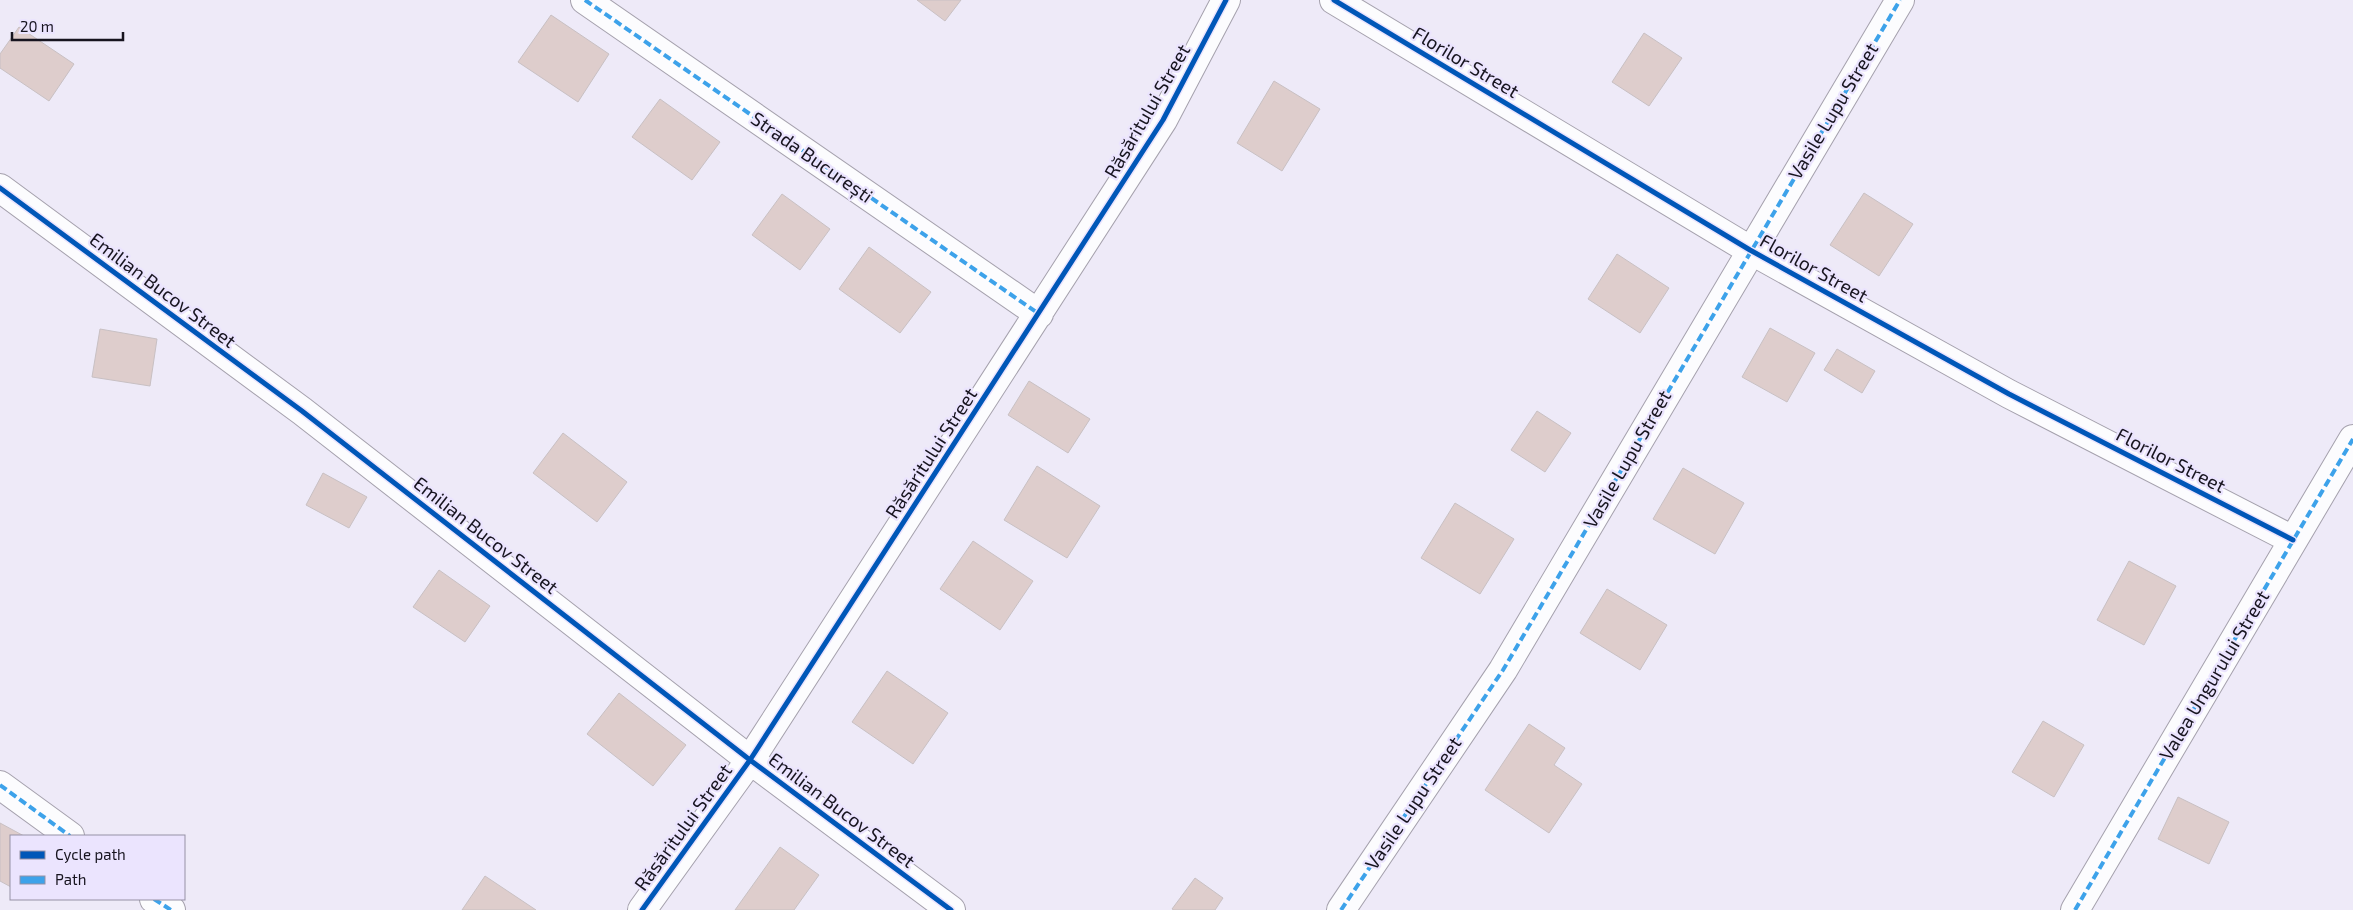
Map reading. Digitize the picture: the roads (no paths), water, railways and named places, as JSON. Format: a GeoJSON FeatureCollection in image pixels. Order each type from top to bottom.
{"type":"FeatureCollection","features":[{"type":"Feature","properties":{"kind":"street","name":"Strada București"},"geometry":{"type":"LineString","coordinates":[[585,0],[1039,314]]}},
{"type":"Feature","properties":{"kind":"street","name":"Răsăritului Street"},"geometry":{"type":"LineString","coordinates":[[642,910],[750,760],[1039,314],[1163,120],[1226,0]]}},
{"type":"Feature","properties":{"kind":"street","name":"Florilor Street"},"geometry":{"type":"LineString","coordinates":[[1334,0],[1750,250],[2009,394],[2293,540]]}},
{"type":"Feature","properties":{"kind":"street","name":"Vasile Lupu Street"},"geometry":{"type":"LineString","coordinates":[[1341,910],[1503,670],[1750,250],[1900,0]]}},
{"type":"Feature","properties":{"kind":"street","name":"Emilian Bucov Street"},"geometry":{"type":"LineString","coordinates":[[0,188],[302,411],[750,760],[951,910]]}},
{"type":"Feature","properties":{"kind":"street","name":"Valea Ungurului Street"},"geometry":{"type":"LineString","coordinates":[[2075,910],[2353,439]]}},
{"type":"Feature","properties":{"kind":"street"},"geometry":{"type":"LineString","coordinates":[[0,785],[69,835]]}}]}
